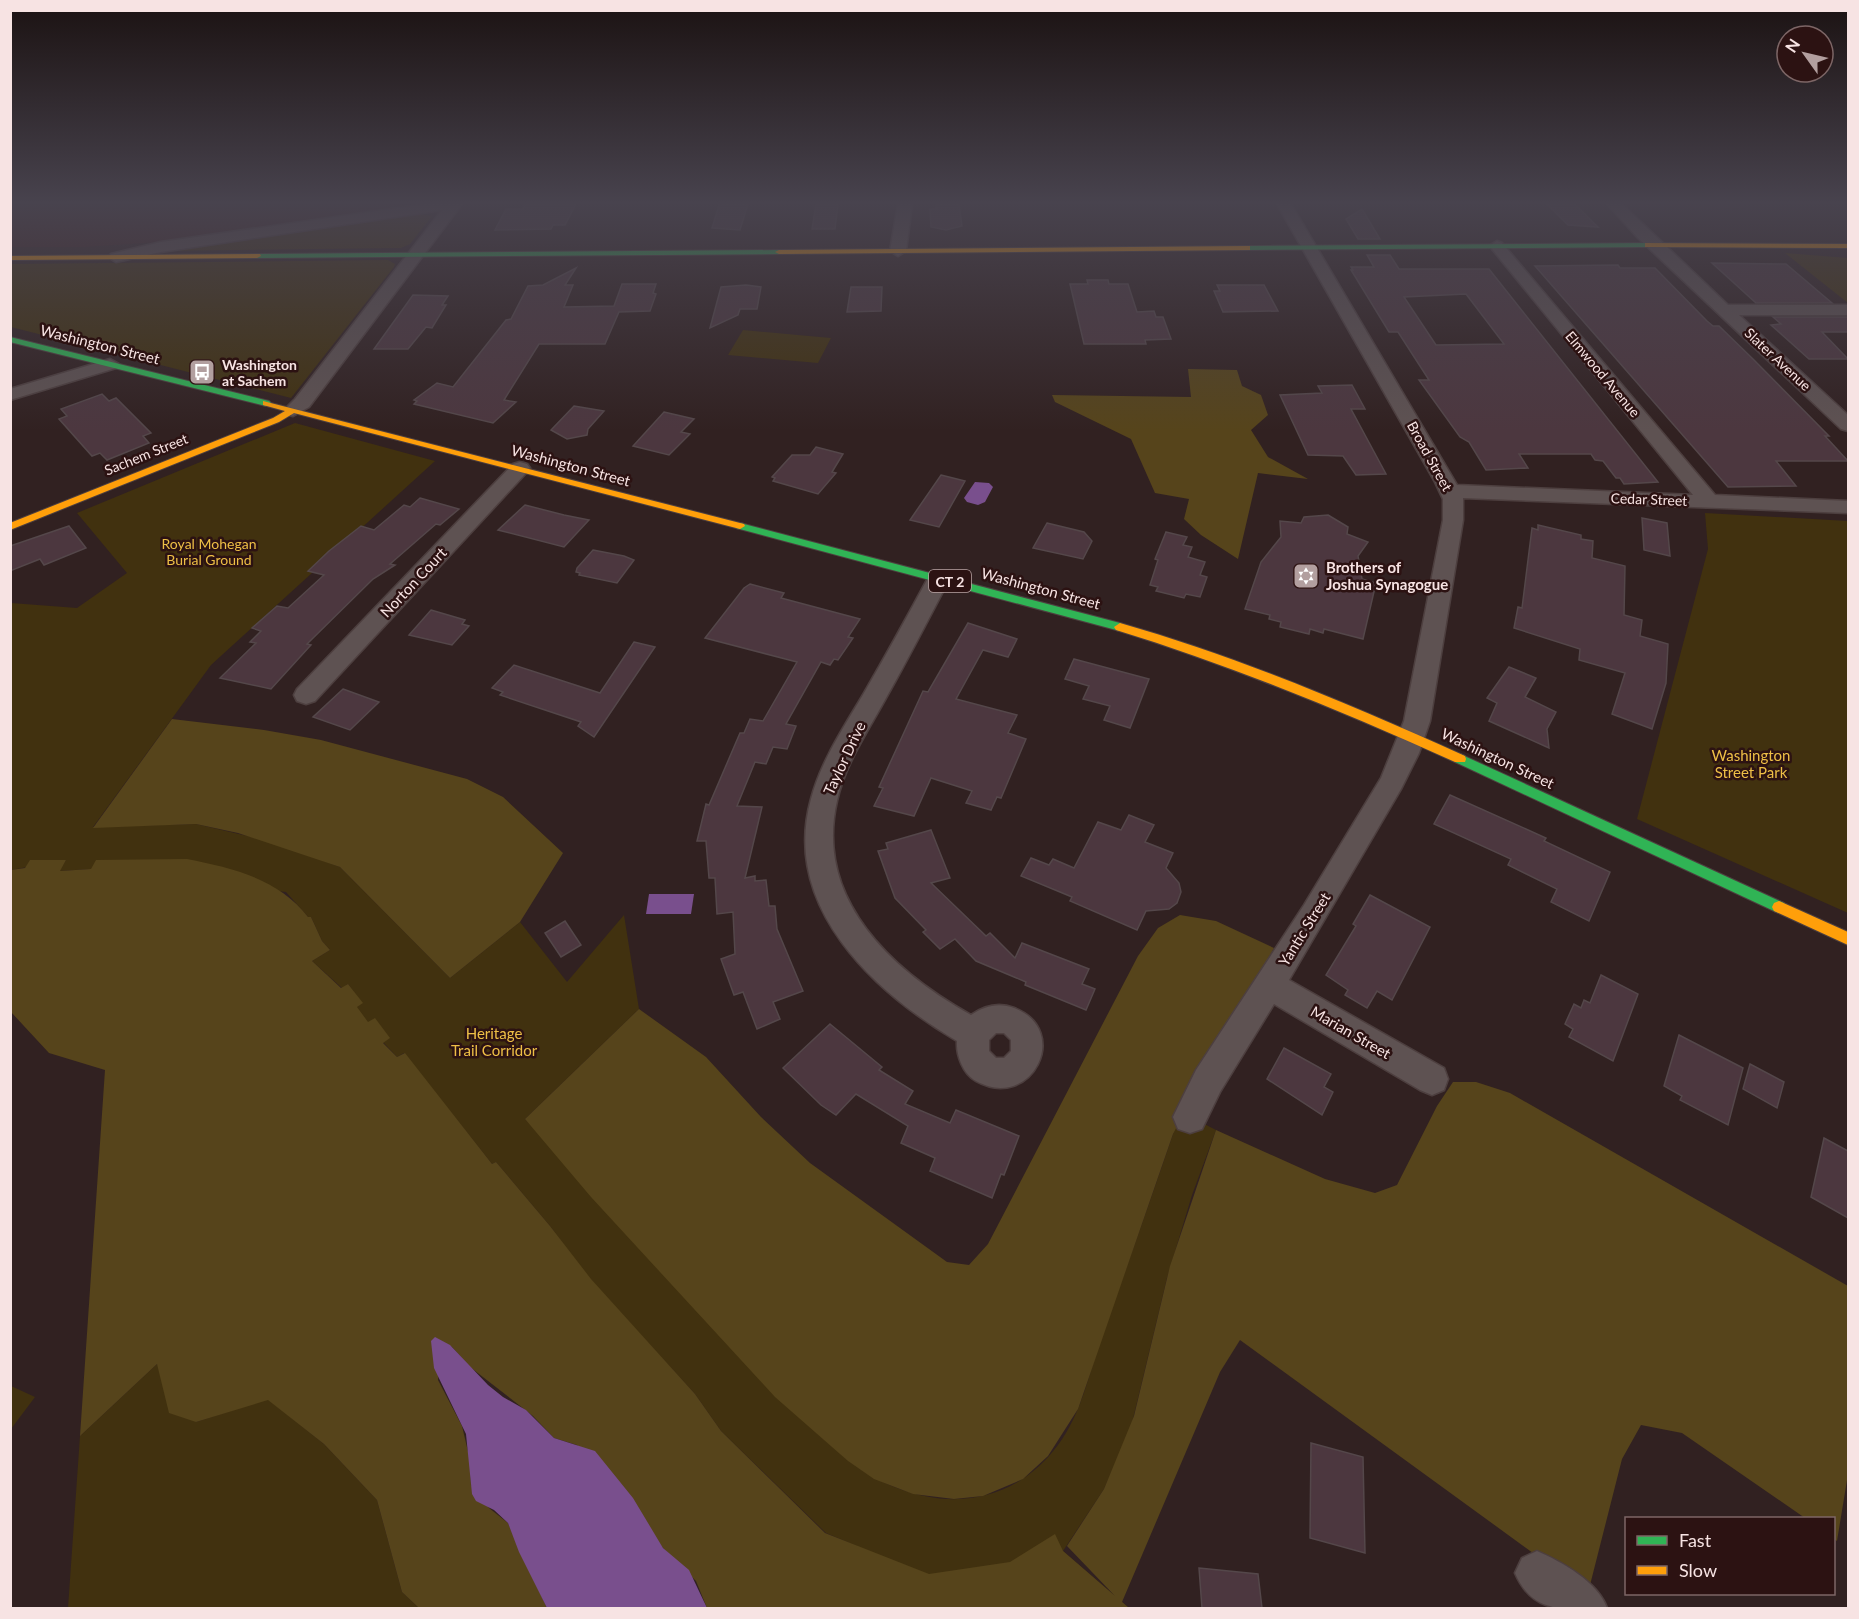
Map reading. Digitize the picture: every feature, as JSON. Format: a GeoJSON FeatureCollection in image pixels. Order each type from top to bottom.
{"type":"FeatureCollection","features":[{"type":"Feature","properties":{"kind":"main road","name":"Washington Street"},"geometry":{"type":"LineString","coordinates":[[12,340],[520,468],[939,578],[1200,651],[1287,684],[1412,737],[1848,939]]}},
{"type":"Feature","properties":{"kind":"main road","name":"Sachem Street"},"geometry":{"type":"LineString","coordinates":[[10,527],[276,420],[293,410]]}},
{"type":"Feature","properties":{"kind":"street"},"geometry":{"type":"LineString","coordinates":[[293,410],[302,403],[397,280]]}},
{"type":"Feature","properties":{"kind":"street","name":"Broad Street"},"geometry":{"type":"LineString","coordinates":[[1327,280],[1450,491],[1454,505],[1449,547],[1412,737]]}},
{"type":"Feature","properties":{"kind":"street","name":"Elmwood Avenue"},"geometry":{"type":"LineString","coordinates":[[1525,280],[1709,501]]}},
{"type":"Feature","properties":{"kind":"street","name":"Slater Avenue"},"geometry":{"type":"LineString","coordinates":[[1692,280],[1848,425]]}},
{"type":"Feature","properties":{"kind":"street"},"geometry":{"type":"LineString","coordinates":[[1725,310],[1848,310]]}},
{"type":"Feature","properties":{"kind":"street"},"geometry":{"type":"LineString","coordinates":[[10,396],[110,364]]}},
{"type":"Feature","properties":{"kind":"street","name":"Norton Court"},"geometry":{"type":"LineString","coordinates":[[306,695],[520,468]]}},
{"type":"Feature","properties":{"kind":"street","name":"Cedar Street"},"geometry":{"type":"LineString","coordinates":[[1450,491],[1848,507]]}},
{"type":"Feature","properties":{"kind":"street","name":"Taylor Drive"},"geometry":{"type":"LineString","coordinates":[[939,578],[834,772],[821,813],[820,850],[833,898],[846,924],[874,964],[911,996],[974,1034]]}},
{"type":"Feature","properties":{"kind":"street","name":"Yantic Street"},"geometry":{"type":"LineString","coordinates":[[1190,1117],[1213,1073],[1388,790],[1412,737]]}},
{"type":"Feature","properties":{"kind":"street","name":"Marian Street"},"geometry":{"type":"LineString","coordinates":[[1269,985],[1432,1079]]}},
{"type":"Feature","properties":{"kind":"street"},"geometry":{"type":"LineString","coordinates":[[1537,1573],[1585,1608]]}},
{"type":"Feature","properties":{"kind":"green space"},"geometry":{"type":"Polygon","coordinates":[[[10,280],[384,280],[291,398],[11,327],[10,280]]]}},
{"type":"Feature","properties":{"kind":"green space"},"geometry":{"type":"Polygon","coordinates":[[[1818,280],[1848,280],[1848,303],[1818,280]]]}},
{"type":"Feature","properties":{"kind":"green space"},"geometry":{"type":"Polygon","coordinates":[[[743,330],[831,338],[818,363],[728,355],[743,330]]]}},
{"type":"Feature","properties":{"kind":"green space","name":"Heritage Trail Corridor"},"geometry":{"type":"Polygon","coordinates":[[[295,423],[435,461],[211,665],[93,827],[196,824],[269,841],[340,867],[450,978],[520,922],[567,982],[624,915],[639,1009],[525,1119],[845,1458],[871,1476],[899,1489],[927,1497],[956,1499],[984,1496],[1011,1486],[1036,1469],[1058,1445],[1079,1406],[1173,1134],[1183,1113],[1216,1130],[1192,1195],[1167,1278],[1131,1427],[1104,1489],[1063,1551],[1129,1608],[828,1608],[857,1546],[826,1533],[721,1431],[695,1394],[587,1276],[550,1226],[496,1162],[492,1164],[404,1053],[397,1057],[383,1042],[389,1038],[368,1023],[356,1007],[362,1003],[348,984],[342,988],[312,961],[330,950],[322,941],[311,917],[309,918],[286,892],[92,869],[59,871],[66,860],[11,870],[11,603],[77,608],[127,573],[77,513],[295,423]]]}},
{"type":"Feature","properties":{"kind":"green space","name":"Washington Street Park"},"geometry":{"type":"Polygon","coordinates":[[[1705,513],[1848,521],[1848,913],[1637,819],[1708,549],[1705,513]]]}},
{"type":"Feature","properties":{"kind":"green space"},"geometry":{"type":"Polygon","coordinates":[[[157,1364],[196,1422],[268,1399],[324,1444],[377,1500],[402,1592],[419,1608],[68,1608],[80,1436],[157,1364]]]}},
{"type":"Feature","properties":{"kind":"green space"},"geometry":{"type":"Polygon","coordinates":[[[11,1386],[35,1397],[11,1429],[11,1386]]]}},
{"type":"Feature","properties":{"kind":"shaded area"},"geometry":{"type":"Polygon","coordinates":[[[1188,369],[1237,370],[1242,386],[1261,395],[1268,415],[1251,430],[1268,457],[1308,479],[1258,473],[1238,559],[1201,535],[1184,519],[1189,499],[1155,493],[1131,439],[1055,402],[1052,395],[1191,397],[1188,369]]]}},
{"type":"Feature","properties":{"kind":"shaded area"},"geometry":{"type":"Polygon","coordinates":[[[975,482],[989,483],[993,487],[985,502],[978,505],[967,502],[964,498],[975,482]]]}},
{"type":"Feature","properties":{"kind":"shaded area"},"geometry":{"type":"Polygon","coordinates":[[[172,719],[264,730],[321,740],[467,779],[503,797],[563,853],[520,922],[450,978],[340,867],[238,833],[196,824],[93,828],[172,719]]]}},
{"type":"Feature","properties":{"kind":"shaded area"},"geometry":{"type":"Polygon","coordinates":[[[187,859],[254,877],[283,893],[296,904],[308,917],[311,917],[322,941],[330,950],[312,961],[341,988],[348,984],[363,1003],[357,1007],[368,1022],[375,1018],[390,1038],[383,1043],[397,1057],[405,1053],[492,1164],[496,1162],[591,1279],[695,1394],[721,1431],[825,1533],[929,1574],[1010,1562],[1055,1534],[1063,1551],[1115,1596],[1067,1546],[1104,1489],[1134,1416],[1170,1266],[1216,1130],[1325,1179],[1375,1193],[1397,1185],[1437,1106],[1453,1082],[1476,1082],[1510,1093],[1848,1286],[1848,1474],[1837,1541],[1835,1540],[1835,1517],[1804,1517],[1682,1433],[1641,1425],[1622,1459],[1588,1593],[1240,1340],[1220,1372],[1122,1602],[1129,1608],[707,1608],[696,1581],[663,1548],[577,1445],[554,1438],[533,1416],[470,1367],[452,1347],[442,1343],[438,1380],[462,1426],[470,1460],[471,1485],[489,1508],[508,1523],[547,1608],[419,1608],[402,1592],[377,1500],[324,1444],[268,1400],[196,1422],[169,1413],[157,1364],[80,1436],[105,1070],[49,1053],[11,1012],[11,870],[25,868],[30,860],[66,860],[60,871],[91,869],[96,860],[187,859]]]}},
{"type":"Feature","properties":{"kind":"shaded area"},"geometry":{"type":"Polygon","coordinates":[[[649,894],[694,894],[691,914],[646,914],[649,894]]]}},
{"type":"Feature","properties":{"kind":"shaded area"},"geometry":{"type":"Polygon","coordinates":[[[1180,915],[1216,921],[1274,948],[1173,1134],[1078,1409],[1048,1456],[1023,1479],[983,1496],[954,1499],[913,1494],[874,1479],[848,1461],[775,1397],[591,1197],[525,1119],[639,1009],[706,1057],[761,1117],[810,1163],[947,1262],[969,1265],[988,1244],[1138,956],[1158,928],[1180,915]]]}},
{"type":"Feature","properties":{"kind":"shaded area"},"geometry":{"type":"Polygon","coordinates":[[[435,1337],[450,1345],[488,1385],[526,1410],[554,1438],[595,1451],[633,1498],[663,1548],[689,1570],[707,1608],[547,1608],[519,1552],[508,1523],[494,1510],[476,1501],[472,1494],[466,1434],[434,1368],[431,1341],[435,1337]]]}},
{"type":"Feature","properties":{"kind":"building"},"geometry":{"type":"Polygon","coordinates":[[[554,280],[569,280],[565,285],[573,285],[564,307],[614,306],[622,284],[656,284],[653,293],[656,294],[650,311],[619,312],[605,344],[539,344],[504,400],[516,402],[493,423],[414,404],[417,401],[414,400],[437,383],[453,387],[506,320],[511,319],[528,286],[543,285],[554,280]]]}},
{"type":"Feature","properties":{"kind":"building"},"geometry":{"type":"Polygon","coordinates":[[[1087,280],[1108,280],[1109,284],[1128,284],[1137,312],[1154,311],[1156,317],[1163,317],[1171,339],[1145,340],[1146,344],[1084,344],[1070,284],[1088,284],[1087,280]]]}},
{"type":"Feature","properties":{"kind":"building"},"geometry":{"type":"Polygon","coordinates":[[[1357,280],[1497,280],[1658,482],[1624,484],[1620,478],[1616,478],[1603,461],[1595,460],[1591,454],[1519,454],[1528,468],[1486,470],[1469,442],[1460,437],[1419,380],[1429,380],[1398,332],[1389,332],[1357,280]],[[1466,294],[1404,297],[1436,345],[1504,344],[1466,294]]]}},
{"type":"Feature","properties":{"kind":"building"},"geometry":{"type":"Polygon","coordinates":[[[1547,280],[1666,280],[1707,321],[1713,326],[1719,326],[1754,360],[1829,436],[1825,436],[1848,461],[1776,461],[1796,486],[1728,487],[1547,280]]]}},
{"type":"Feature","properties":{"kind":"building"},"geometry":{"type":"Polygon","coordinates":[[[1730,280],[1804,280],[1832,303],[1756,303],[1730,280]]]}},
{"type":"Feature","properties":{"kind":"building"},"geometry":{"type":"Polygon","coordinates":[[[746,285],[761,287],[757,309],[740,309],[738,315],[710,328],[721,287],[746,285]]]}},
{"type":"Feature","properties":{"kind":"building"},"geometry":{"type":"Polygon","coordinates":[[[1217,285],[1264,285],[1278,311],[1223,312],[1214,291],[1220,291],[1217,285]]]}},
{"type":"Feature","properties":{"kind":"building"},"geometry":{"type":"Polygon","coordinates":[[[851,287],[882,287],[881,311],[847,312],[851,287]]]}},
{"type":"Feature","properties":{"kind":"building"},"geometry":{"type":"Polygon","coordinates":[[[413,295],[448,296],[442,305],[446,305],[432,328],[426,327],[408,349],[374,349],[413,295]]]}},
{"type":"Feature","properties":{"kind":"building"},"geometry":{"type":"Polygon","coordinates":[[[1773,317],[1848,317],[1848,332],[1822,332],[1848,359],[1809,359],[1771,325],[1781,324],[1773,317]]]}},
{"type":"Feature","properties":{"kind":"building"},"geometry":{"type":"Polygon","coordinates":[[[1352,385],[1365,409],[1351,409],[1386,474],[1356,475],[1343,456],[1308,455],[1280,395],[1322,393],[1318,386],[1352,385]]]}},
{"type":"Feature","properties":{"kind":"building"},"geometry":{"type":"Polygon","coordinates":[[[102,394],[109,401],[116,398],[151,433],[143,436],[149,443],[107,460],[100,453],[92,456],[59,419],[67,416],[61,409],[102,394]]]}},
{"type":"Feature","properties":{"kind":"building"},"geometry":{"type":"Polygon","coordinates":[[[574,406],[604,411],[588,429],[587,435],[567,439],[551,430],[574,406]]]}},
{"type":"Feature","properties":{"kind":"building"},"geometry":{"type":"Polygon","coordinates":[[[664,412],[694,419],[681,432],[690,434],[669,455],[633,446],[664,412]]]}},
{"type":"Feature","properties":{"kind":"building"},"geometry":{"type":"Polygon","coordinates":[[[816,447],[843,454],[832,472],[836,473],[818,494],[773,481],[775,478],[772,477],[792,455],[810,455],[816,447]]]}},
{"type":"Feature","properties":{"kind":"building"},"geometry":{"type":"Polygon","coordinates":[[[941,475],[965,481],[939,527],[910,520],[941,475]]]}},
{"type":"Feature","properties":{"kind":"building"},"geometry":{"type":"Polygon","coordinates":[[[420,498],[459,509],[440,525],[436,524],[390,564],[395,565],[373,579],[307,644],[311,645],[271,689],[220,678],[256,643],[250,642],[261,631],[252,628],[277,606],[288,608],[324,575],[308,571],[329,551],[361,526],[374,530],[404,505],[410,507],[420,498]]]}},
{"type":"Feature","properties":{"kind":"building"},"geometry":{"type":"Polygon","coordinates":[[[525,505],[589,520],[564,547],[498,530],[525,505]]]}},
{"type":"Feature","properties":{"kind":"building","name":"Brothers of Joshua Synagogue"},"geometry":{"type":"Polygon","coordinates":[[[1328,515],[1348,527],[1347,534],[1368,542],[1358,556],[1362,579],[1376,583],[1363,639],[1324,629],[1323,633],[1310,629],[1309,634],[1280,627],[1281,622],[1269,619],[1270,615],[1245,609],[1261,562],[1281,537],[1280,521],[1301,523],[1304,517],[1328,515]]]}},
{"type":"Feature","properties":{"kind":"building"},"geometry":{"type":"Polygon","coordinates":[[[1642,518],[1667,523],[1670,556],[1644,550],[1642,518]]]}},
{"type":"Feature","properties":{"kind":"building"},"geometry":{"type":"Polygon","coordinates":[[[1047,523],[1084,532],[1092,541],[1083,559],[1033,548],[1047,523]]]}},
{"type":"Feature","properties":{"kind":"building"},"geometry":{"type":"Polygon","coordinates":[[[1538,525],[1581,535],[1581,539],[1593,541],[1592,558],[1625,566],[1624,615],[1642,620],[1640,636],[1668,644],[1666,683],[1652,729],[1612,714],[1625,673],[1579,660],[1580,649],[1514,628],[1518,607],[1522,608],[1532,528],[1538,530],[1538,525]]]}},
{"type":"Feature","properties":{"kind":"building"},"geometry":{"type":"Polygon","coordinates":[[[69,526],[86,548],[44,565],[40,559],[10,571],[10,546],[69,526]]]}},
{"type":"Feature","properties":{"kind":"building"},"geometry":{"type":"Polygon","coordinates":[[[1166,532],[1187,537],[1183,545],[1192,547],[1188,557],[1205,562],[1200,575],[1207,577],[1200,597],[1186,594],[1184,598],[1156,591],[1158,587],[1150,585],[1158,560],[1155,559],[1166,532]]]}},
{"type":"Feature","properties":{"kind":"building"},"geometry":{"type":"Polygon","coordinates":[[[593,550],[634,560],[617,583],[579,575],[580,573],[576,572],[577,568],[593,550]]]}},
{"type":"Feature","properties":{"kind":"building"},"geometry":{"type":"Polygon","coordinates":[[[750,584],[784,593],[781,598],[860,619],[848,637],[853,638],[838,660],[834,659],[830,665],[821,662],[786,724],[796,726],[787,749],[773,747],[766,764],[755,762],[737,806],[762,807],[745,878],[755,876],[755,881],[766,880],[769,906],[775,906],[777,929],[803,991],[773,1002],[780,1019],[757,1029],[743,992],[734,995],[721,959],[735,954],[733,912],[717,914],[715,878],[709,878],[706,841],[697,841],[706,804],[709,805],[740,733],[744,733],[750,719],[763,721],[797,662],[705,638],[744,588],[750,584]]]}},
{"type":"Feature","properties":{"kind":"building"},"geometry":{"type":"Polygon","coordinates":[[[431,610],[465,620],[462,624],[469,626],[452,645],[409,635],[431,610]]]}},
{"type":"Feature","properties":{"kind":"building"},"geometry":{"type":"Polygon","coordinates":[[[968,623],[1017,639],[1008,657],[983,650],[956,699],[1017,715],[1008,733],[1026,739],[1001,798],[997,797],[991,810],[966,803],[972,791],[931,778],[914,816],[874,806],[883,788],[879,787],[923,691],[928,692],[968,623]]]}},
{"type":"Feature","properties":{"kind":"building"},"geometry":{"type":"Polygon","coordinates":[[[634,642],[655,647],[594,737],[578,726],[581,722],[500,695],[503,692],[492,688],[514,665],[600,693],[634,642]]]}},
{"type":"Feature","properties":{"kind":"building"},"geometry":{"type":"Polygon","coordinates":[[[1074,659],[1149,679],[1130,728],[1104,720],[1110,706],[1083,699],[1089,686],[1065,679],[1074,659]]]}},
{"type":"Feature","properties":{"kind":"building"},"geometry":{"type":"Polygon","coordinates":[[[1509,667],[1536,678],[1525,697],[1556,712],[1547,729],[1549,748],[1489,721],[1497,703],[1487,698],[1509,667]]]}},
{"type":"Feature","properties":{"kind":"building"},"geometry":{"type":"Polygon","coordinates":[[[343,689],[379,702],[350,730],[313,717],[343,689]]]}},
{"type":"Feature","properties":{"kind":"building"},"geometry":{"type":"Polygon","coordinates":[[[1450,795],[1546,838],[1544,841],[1610,872],[1589,921],[1551,902],[1557,889],[1508,865],[1511,859],[1434,824],[1450,795]]]}},
{"type":"Feature","properties":{"kind":"building"},"geometry":{"type":"Polygon","coordinates":[[[1129,815],[1154,825],[1145,842],[1173,853],[1166,868],[1179,883],[1181,892],[1177,903],[1169,909],[1146,911],[1137,930],[1070,901],[1072,897],[1021,876],[1031,858],[1049,865],[1053,859],[1074,868],[1098,822],[1121,830],[1129,815]]]}},
{"type":"Feature","properties":{"kind":"building"},"geometry":{"type":"Polygon","coordinates":[[[931,830],[950,878],[931,883],[986,936],[990,933],[1015,958],[1022,943],[1089,969],[1082,984],[1095,989],[1086,1010],[1025,985],[1026,982],[976,961],[955,939],[940,949],[923,932],[926,930],[895,898],[878,851],[888,849],[886,843],[931,830]]]}},
{"type":"Feature","properties":{"kind":"building"},"geometry":{"type":"Polygon","coordinates":[[[1370,895],[1430,927],[1392,1000],[1377,991],[1367,1008],[1345,995],[1348,990],[1326,975],[1356,926],[1353,924],[1370,895]]]}},
{"type":"Feature","properties":{"kind":"building"},"geometry":{"type":"Polygon","coordinates":[[[565,921],[581,945],[561,957],[545,933],[565,921]]]}},
{"type":"Feature","properties":{"kind":"building"},"geometry":{"type":"Polygon","coordinates":[[[1601,975],[1638,994],[1613,1061],[1569,1037],[1573,1029],[1565,1024],[1574,1004],[1581,1008],[1584,1000],[1590,1003],[1601,975]]]}},
{"type":"Feature","properties":{"kind":"building"},"geometry":{"type":"Polygon","coordinates":[[[830,1024],[882,1067],[879,1070],[913,1091],[905,1104],[950,1123],[956,1110],[1019,1136],[1004,1175],[1001,1174],[992,1198],[930,1171],[935,1158],[901,1143],[908,1126],[856,1094],[836,1115],[821,1105],[783,1068],[830,1024]]]}},
{"type":"Feature","properties":{"kind":"building"},"geometry":{"type":"Polygon","coordinates":[[[1679,1035],[1743,1068],[1728,1125],[1680,1100],[1682,1096],[1664,1086],[1679,1035]]]}},
{"type":"Feature","properties":{"kind":"building"},"geometry":{"type":"Polygon","coordinates":[[[1284,1048],[1331,1074],[1324,1087],[1333,1092],[1322,1115],[1267,1079],[1284,1048]]]}},
{"type":"Feature","properties":{"kind":"building"},"geometry":{"type":"Polygon","coordinates":[[[1750,1064],[1784,1082],[1777,1108],[1743,1089],[1750,1064]]]}},
{"type":"Feature","properties":{"kind":"building"},"geometry":{"type":"Polygon","coordinates":[[[1824,1138],[1848,1151],[1848,1218],[1811,1197],[1824,1138]]]}},
{"type":"Feature","properties":{"kind":"building"},"geometry":{"type":"Polygon","coordinates":[[[1311,1443],[1363,1457],[1365,1553],[1310,1538],[1311,1443]]]}},
{"type":"Feature","properties":{"kind":"building"},"geometry":{"type":"Polygon","coordinates":[[[1199,1568],[1258,1574],[1262,1608],[1202,1608],[1199,1568]]]}},
{"type":"Feature","properties":{"kind":"traffic: fast"},"geometry":{"type":"LineString","coordinates":[[10,339],[266,403]]}},
{"type":"Feature","properties":{"kind":"traffic: fast"},"geometry":{"type":"LineString","coordinates":[[740,526],[1120,627]]}},
{"type":"Feature","properties":{"kind":"traffic: fast"},"geometry":{"type":"LineString","coordinates":[[1460,759],[1779,907]]}},
{"type":"Feature","properties":{"kind":"traffic: slow"},"geometry":{"type":"LineString","coordinates":[[266,403],[740,526]]}},
{"type":"Feature","properties":{"kind":"traffic: slow"},"geometry":{"type":"LineString","coordinates":[[10,527],[276,420],[293,410]]}},
{"type":"Feature","properties":{"kind":"traffic: slow"},"geometry":{"type":"LineString","coordinates":[[1120,627],[1250,670],[1460,759]]}},
{"type":"Feature","properties":{"kind":"traffic: slow"},"geometry":{"type":"LineString","coordinates":[[1779,907],[1848,939]]}},
{"type":"Feature","properties":{"kind":"place","name":"Washington at Sachem"},"geometry":{"type":"Point","coordinates":[202,372]}},
{"type":"Feature","properties":{"kind":"place","name":"Brothers of Joshua Synagogue"},"geometry":{"type":"Point","coordinates":[1306,576]}},
{"type":"Feature","properties":{"kind":"park label","name":"Royal Mohegan Burial Ground"},"geometry":{"type":"Point","coordinates":[209,552]}}]}
